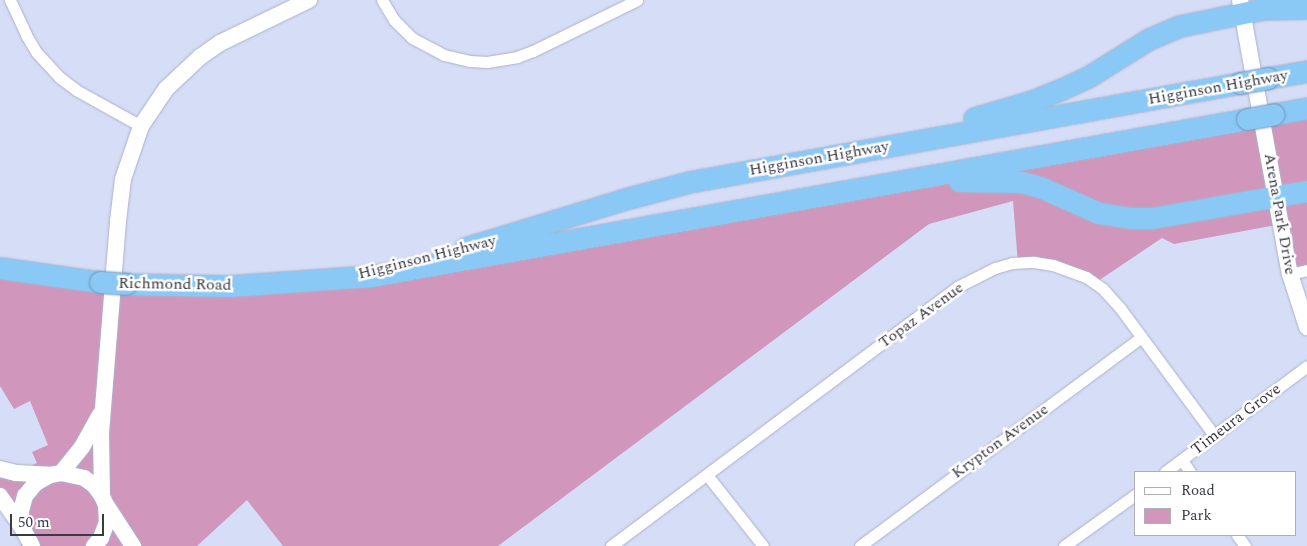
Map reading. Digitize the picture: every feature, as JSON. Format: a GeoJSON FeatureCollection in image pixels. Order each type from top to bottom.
{"type":"FeatureCollection","features":[{"type":"Feature","properties":{"kind":"highway"},"geometry":{"type":"LineString","coordinates":[[846,152],[903,134],[979,117],[1032,101],[1088,77],[1149,39],[1242,6],[1307,8]]}},
{"type":"Feature","properties":{"kind":"highway","name":"Higginson Highway"},"geometry":{"type":"LineString","coordinates":[[351,276],[502,238],[662,189],[846,152],[1307,71]]}},
{"type":"Feature","properties":{"kind":"highway","name":"Higginson Highway"},"geometry":{"type":"LineString","coordinates":[[351,276],[372,276],[420,268],[1247,119],[1267,107],[1307,108]]}},
{"type":"Feature","properties":{"kind":"highway"},"geometry":{"type":"LineString","coordinates":[[852,189],[968,180],[1021,182],[1040,187],[1098,213],[1132,218],[1152,218],[1307,191]]}},
{"type":"Feature","properties":{"kind":"highway","name":"Richmond Road"},"geometry":{"type":"LineString","coordinates":[[0,268],[126,284],[229,286],[281,284],[351,276]]}},
{"type":"Feature","properties":{"kind":"street"},"geometry":{"type":"LineString","coordinates":[[10,0],[26,35],[53,72],[76,90],[141,126]]}},
{"type":"Feature","properties":{"kind":"street"},"geometry":{"type":"LineString","coordinates":[[94,546],[101,538],[107,522],[100,452],[102,410],[123,178],[141,126],[166,89],[200,57],[220,43],[309,0]]}},
{"type":"Feature","properties":{"kind":"street"},"geometry":{"type":"LineString","coordinates":[[382,0],[394,20],[412,38],[444,55],[470,61],[487,62],[517,57],[533,51],[637,0]]}},
{"type":"Feature","properties":{"kind":"street","name":"Arena Park Drive"},"geometry":{"type":"LineString","coordinates":[[1242,6],[1267,107],[1290,274],[1307,327]]}},
{"type":"Feature","properties":{"kind":"street","name":"Topaz Avenue"},"geometry":{"type":"LineString","coordinates":[[611,546],[957,287],[995,268],[1012,264],[1034,262],[1053,265],[1086,277],[1103,289],[1214,435]]}},
{"type":"Feature","properties":{"kind":"street"},"geometry":{"type":"LineString","coordinates":[[1290,274],[1307,270]]}},
{"type":"Feature","properties":{"kind":"street","name":"Krypton Avenue"},"geometry":{"type":"LineString","coordinates":[[860,546],[1141,337]]}},
{"type":"Feature","properties":{"kind":"street","name":"Timeura Grove"},"geometry":{"type":"LineString","coordinates":[[1166,471],[1307,366]]}},
{"type":"Feature","properties":{"kind":"street"},"geometry":{"type":"LineString","coordinates":[[25,538],[21,511],[26,496],[36,483],[55,474],[82,448],[102,410]]}},
{"type":"Feature","properties":{"kind":"street"},"geometry":{"type":"LineString","coordinates":[[1182,460],[1189,471]]}},
{"type":"Feature","properties":{"kind":"street"},"geometry":{"type":"LineString","coordinates":[[0,469],[16,473],[55,474],[84,478],[94,485],[133,546]]}},
{"type":"Feature","properties":{"kind":"street"},"geometry":{"type":"LineString","coordinates":[[707,475],[763,546]]}},
{"type":"Feature","properties":{"kind":"street"},"geometry":{"type":"LineString","coordinates":[[1064,546],[1134,495]]}},
{"type":"Feature","properties":{"kind":"street"},"geometry":{"type":"LineString","coordinates":[[0,496],[25,538]]}},
{"type":"Feature","properties":{"kind":"green space"},"geometry":{"type":"Polygon","coordinates":[[[1307,109],[1307,271],[1291,274],[1282,224],[1174,244],[1162,238],[1095,283],[1086,277],[1018,264],[1013,201],[929,224],[498,546],[283,546],[247,500],[197,546],[21,546],[23,534],[0,497],[0,468],[17,472],[37,463],[32,452],[48,445],[30,401],[14,409],[0,386],[0,269],[287,285],[1307,109]]]}}]}
